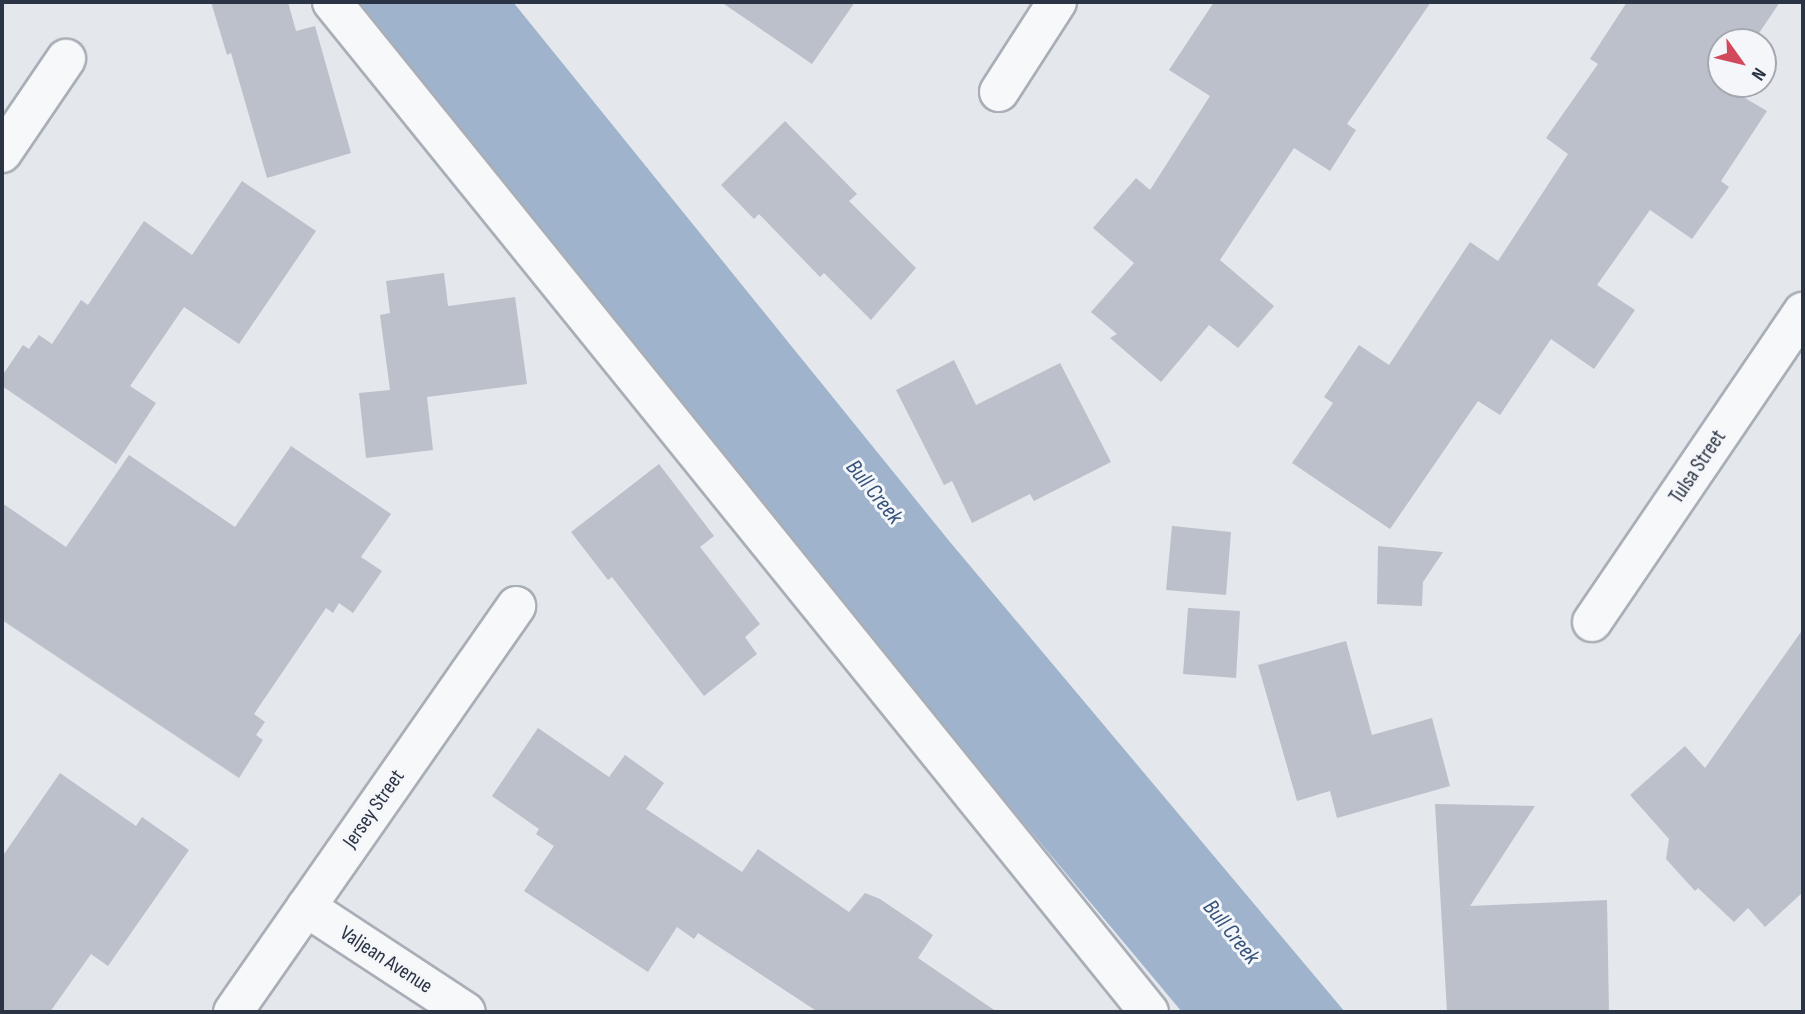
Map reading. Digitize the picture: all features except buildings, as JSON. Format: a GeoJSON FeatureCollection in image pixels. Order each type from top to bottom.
{"type":"FeatureCollection","features":[{"type":"Feature","properties":{"kind":"street"},"geometry":{"type":"LineString","coordinates":[[332,2],[1149,1012]]}},
{"type":"Feature","properties":{"kind":"street"},"geometry":{"type":"LineString","coordinates":[[999,92],[1057,2]]}},
{"type":"Feature","properties":{"kind":"street"},"geometry":{"type":"LineString","coordinates":[[2,153],[66,58]]}},
{"type":"Feature","properties":{"kind":"street","name":"Tulsa Street"},"geometry":{"type":"LineString","coordinates":[[1592,622],[1803,312]]}},
{"type":"Feature","properties":{"kind":"street","name":"Jersey Street"},"geometry":{"type":"LineString","coordinates":[[233,1012],[516,606]]}},
{"type":"Feature","properties":{"kind":"street","name":"Valjean Avenue"},"geometry":{"type":"LineString","coordinates":[[306,907],[466,1012]]}},
{"type":"Feature","properties":{"kind":"water","name":"Bull Creek"},"geometry":{"type":"Polygon","coordinates":[[[352,2],[513,2],[950,542],[1345,1012],[1182,1012],[886,658],[352,2]]]}}]}
